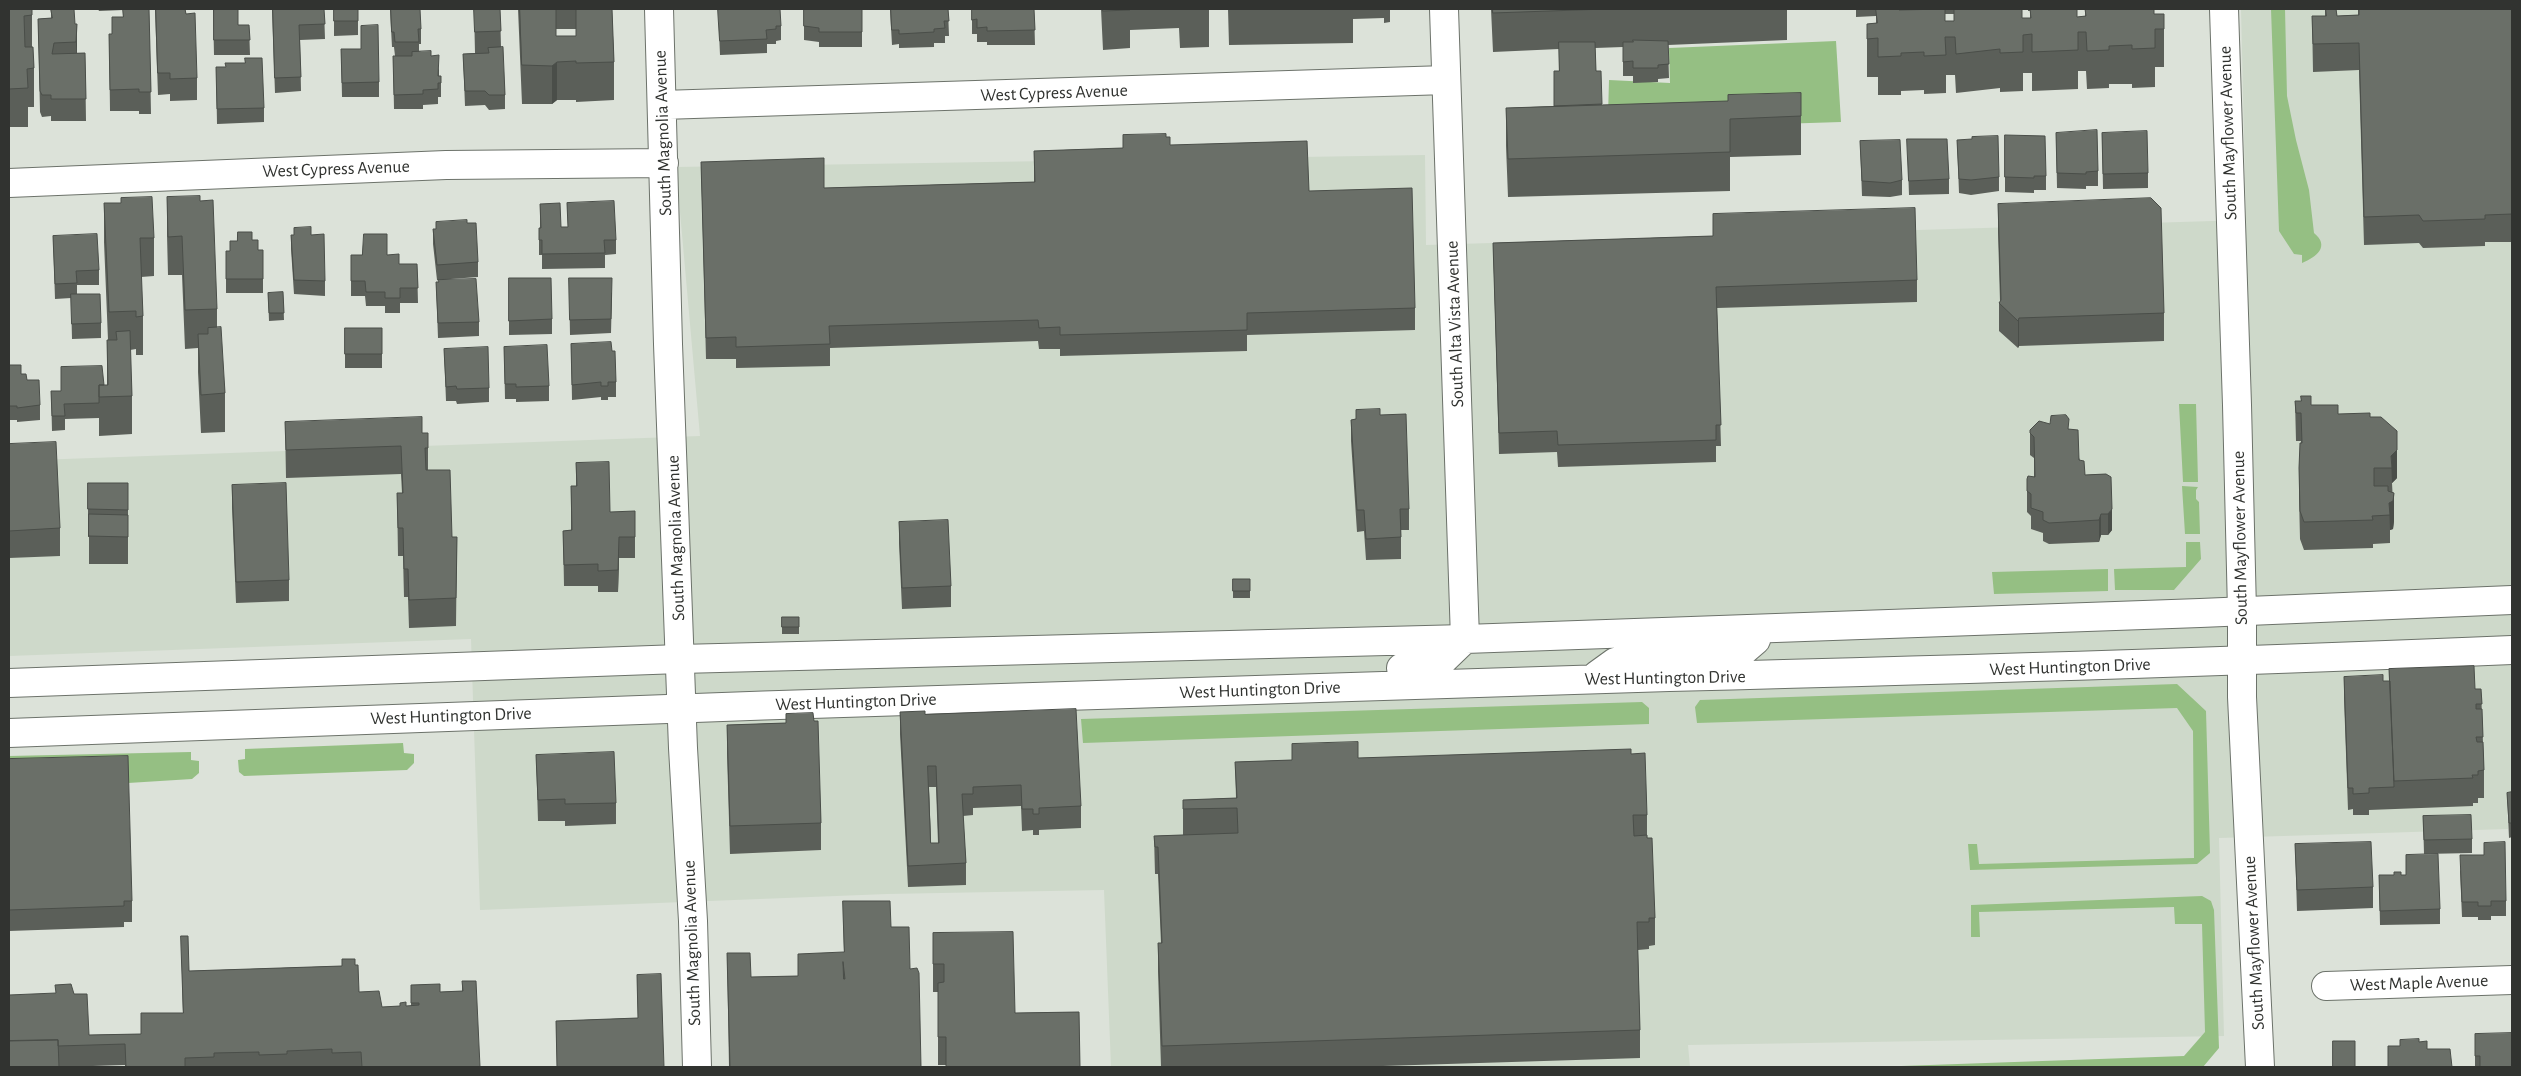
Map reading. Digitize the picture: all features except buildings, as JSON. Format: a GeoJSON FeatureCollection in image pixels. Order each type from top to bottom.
{"type":"FeatureCollection","features":[{"type":"Feature","properties":{"kind":"main road","name":"South Magnolia Avenue"},"geometry":{"type":"LineString","coordinates":[[659,9],[680,659],[693,921],[697,1067]]}},
{"type":"Feature","properties":{"kind":"main road","name":"South Alta Vista Avenue"},"geometry":{"type":"LineString","coordinates":[[1444,9],[1465,639]]}},
{"type":"Feature","properties":{"kind":"main road","name":"South Mayflower Avenue"},"geometry":{"type":"LineString","coordinates":[[2224,9],[2246,803],[2260,1067]]}},
{"type":"Feature","properties":{"kind":"main road","name":"West Cypress Avenue"},"geometry":{"type":"LineString","coordinates":[[662,105],[1446,80]]}},
{"type":"Feature","properties":{"kind":"main road","name":"West Cypress Avenue"},"geometry":{"type":"LineString","coordinates":[[9,183],[456,165],[664,163]]}},
{"type":"Feature","properties":{"kind":"main road"},"geometry":{"type":"LineString","coordinates":[[9,683],[680,659],[1465,639],[2512,600]]}},
{"type":"Feature","properties":{"kind":"main road"},"geometry":{"type":"LineString","coordinates":[[1592,679],[1615,662],[1644,656],[1742,652],[1756,640],[1760,629]]}},
{"type":"Feature","properties":{"kind":"main road"},"geometry":{"type":"LineString","coordinates":[[1302,689],[1342,670],[1437,666],[1465,639]]}},
{"type":"Feature","properties":{"kind":"main road","name":"West Huntington Drive"},"geometry":{"type":"LineString","coordinates":[[9,733],[682,707],[1592,679],[2242,662],[2512,650]]}},
{"type":"Feature","properties":{"kind":"main road","name":"West Maple Avenue"},"geometry":{"type":"LineString","coordinates":[[2326,986],[2512,980]]}},
{"type":"Feature","properties":{"kind":"shaded area"},"geometry":{"type":"Polygon","coordinates":[[[2241,9],[2512,9],[2512,804],[2507,804],[2508,829],[2219,838],[2224,1036],[1688,1045],[1690,1067],[1111,1067],[1104,890],[887,894],[480,910],[471,639],[9,656],[9,461],[700,436],[676,167],[1425,155],[1426,245],[2246,220],[2241,9]]]}},
{"type":"Feature","properties":{"kind":"green space"},"geometry":{"type":"Polygon","coordinates":[[[2271,9],[2285,9],[2287,96],[2309,190],[2314,233],[2321,242],[2320,251],[2302,263],[2302,255],[2294,254],[2279,231],[2271,9]]]}},
{"type":"Feature","properties":{"kind":"green space"},"geometry":{"type":"Polygon","coordinates":[[[1836,41],[1841,122],[1685,127],[1608,116],[1609,80],[1670,83],[1669,48],[1836,41]]]}},
{"type":"Feature","properties":{"kind":"green space"},"geometry":{"type":"Polygon","coordinates":[[[2179,404],[2196,404],[2198,482],[2183,482],[2179,404]]]}},
{"type":"Feature","properties":{"kind":"green space"},"geometry":{"type":"Polygon","coordinates":[[[2182,486],[2198,487],[2196,499],[2199,502],[2200,534],[2185,534],[2182,486]]]}},
{"type":"Feature","properties":{"kind":"green space"},"geometry":{"type":"Polygon","coordinates":[[[2186,542],[2200,542],[2201,559],[2174,590],[2115,590],[2114,569],[2186,567],[2186,542]]]}},
{"type":"Feature","properties":{"kind":"green space"},"geometry":{"type":"Polygon","coordinates":[[[2108,569],[2108,591],[1994,594],[1992,572],[2108,569]]]}},
{"type":"Feature","properties":{"kind":"green space"},"geometry":{"type":"Polygon","coordinates":[[[2177,684],[2206,711],[2210,853],[2197,864],[1970,870],[1968,844],[1977,844],[1979,864],[2194,858],[2193,731],[2177,708],[1697,723],[1695,707],[1700,700],[2177,684]]]}},
{"type":"Feature","properties":{"kind":"green space"},"geometry":{"type":"Polygon","coordinates":[[[1642,702],[1649,708],[1649,724],[1083,743],[1081,719],[1642,702]]]}},
{"type":"Feature","properties":{"kind":"green space"},"geometry":{"type":"Polygon","coordinates":[[[403,743],[404,753],[414,754],[414,763],[407,770],[244,776],[239,772],[238,760],[245,759],[245,749],[403,743]]]}},
{"type":"Feature","properties":{"kind":"green space"},"geometry":{"type":"Polygon","coordinates":[[[191,752],[191,760],[199,761],[199,773],[192,779],[128,783],[9,781],[9,756],[191,752]]]}},
{"type":"Feature","properties":{"kind":"green space"},"geometry":{"type":"Polygon","coordinates":[[[2202,896],[2211,901],[2214,910],[2219,1048],[2203,1067],[1873,1067],[2184,1056],[2205,1032],[2202,924],[2175,924],[2174,907],[1979,912],[1980,937],[1971,937],[1971,905],[2202,896]]]}}]}
